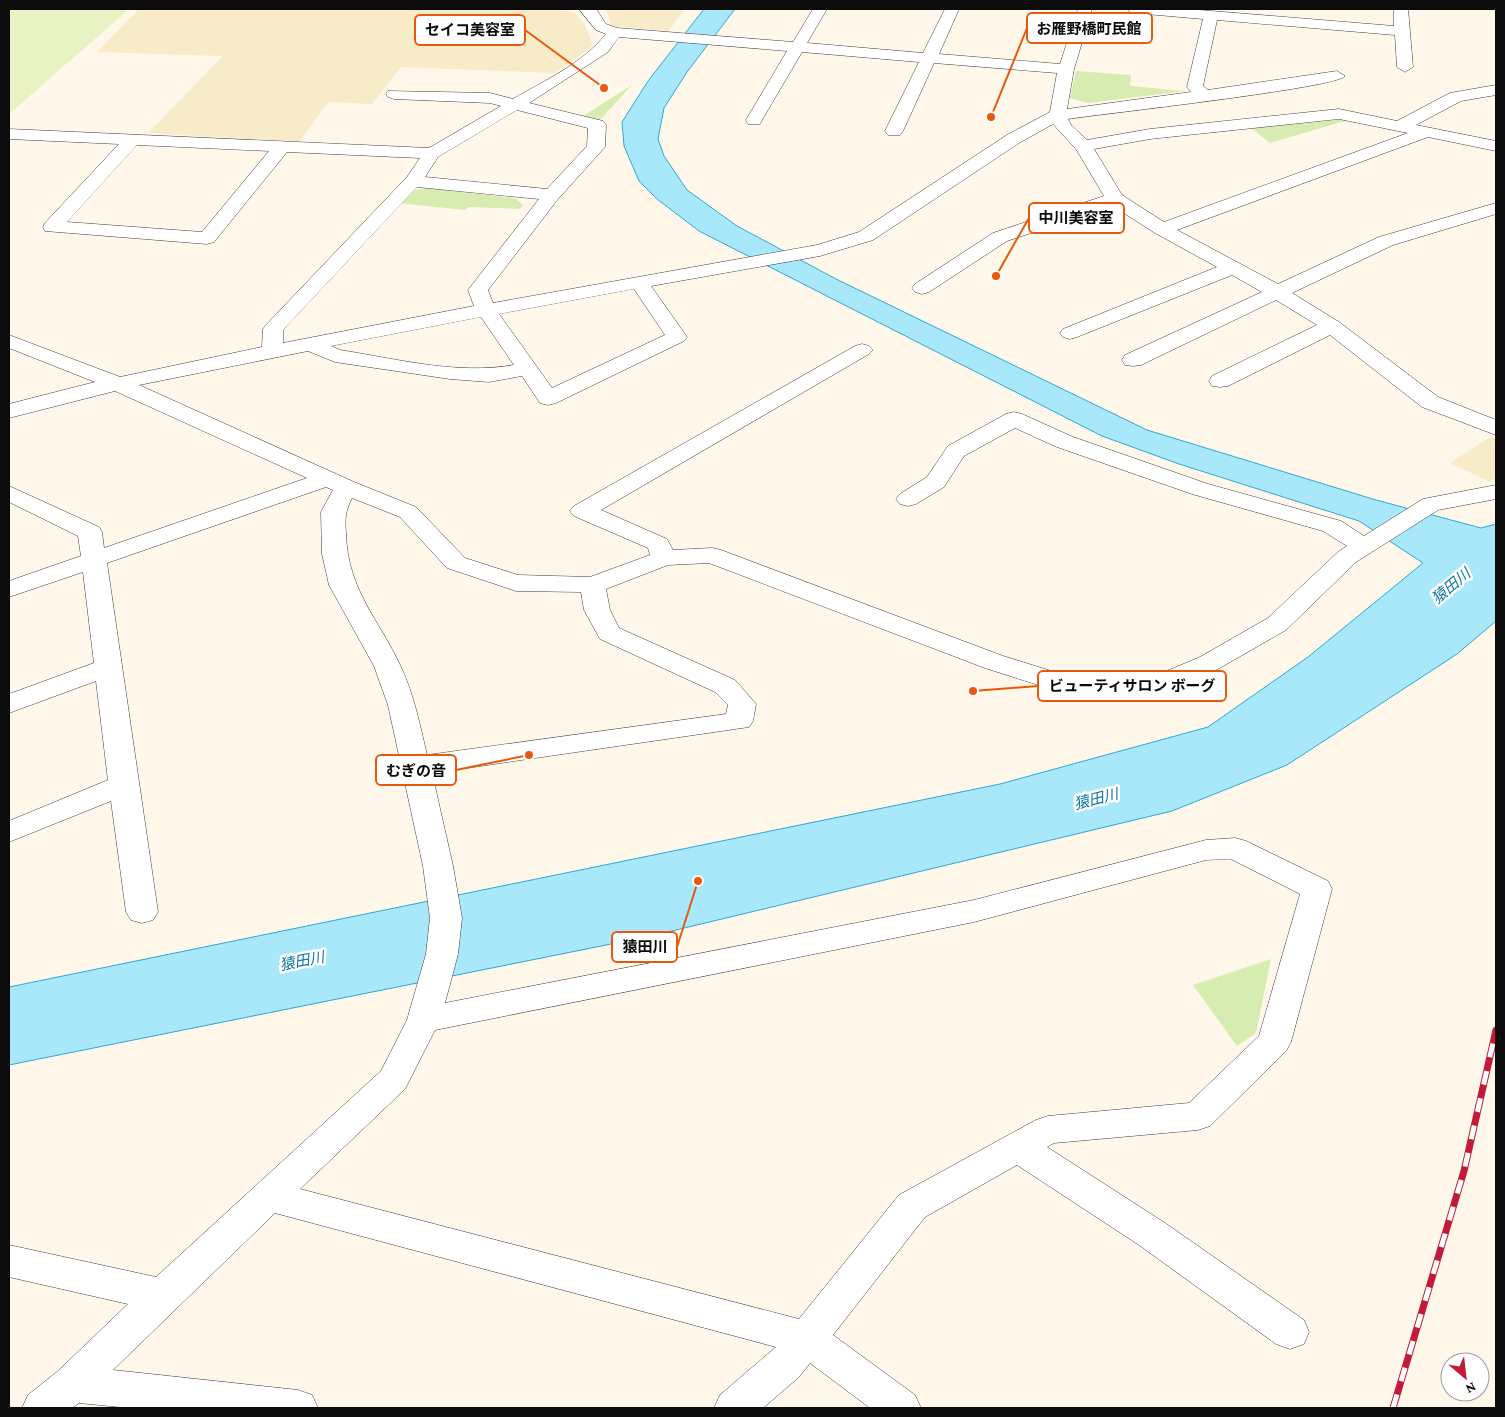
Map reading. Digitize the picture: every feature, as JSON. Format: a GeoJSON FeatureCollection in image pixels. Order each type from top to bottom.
{"type":"FeatureCollection","features":[{"type":"Feature","properties":{"kind":"street"},"geometry":{"type":"LineString","coordinates":[[586,9],[589,10],[601,27],[615,32],[1066,69]]}},
{"type":"Feature","properties":{"kind":"street"},"geometry":{"type":"LineString","coordinates":[[754,120],[820,9]]}},
{"type":"Feature","properties":{"kind":"street"},"geometry":{"type":"LineString","coordinates":[[894,131],[927,58],[952,9]]}},
{"type":"Feature","properties":{"kind":"street"},"geometry":{"type":"LineString","coordinates":[[1085,9],[1066,69],[1058,115],[1063,127],[1083,146],[1115,199],[1162,230],[1279,293],[1332,326],[1430,402],[1496,428]]}},
{"type":"Feature","properties":{"kind":"street"},"geometry":{"type":"LineString","coordinates":[[1135,9],[1211,15],[1272,14],[1402,31]]}},
{"type":"Feature","properties":{"kind":"street"},"geometry":{"type":"LineString","coordinates":[[1401,9],[1405,66]]}},
{"type":"Feature","properties":{"kind":"street"},"geometry":{"type":"LineString","coordinates":[[1203,95],[1195,87],[1211,15]]}},
{"type":"Feature","properties":{"kind":"street"},"geometry":{"type":"LineString","coordinates":[[273,352],[273,329],[413,181],[432,153],[516,104],[602,49],[615,32]]}},
{"type":"Feature","properties":{"kind":"street"},"geometry":{"type":"LineString","coordinates":[[9,411],[116,383],[310,344],[486,310],[820,250],[866,236],[1013,139],[1058,115],[1337,76]]}},
{"type":"Feature","properties":{"kind":"street"},"geometry":{"type":"LineString","coordinates":[[1400,126],[1456,97],[1496,90]]}},
{"type":"Feature","properties":{"kind":"street"},"geometry":{"type":"LineString","coordinates":[[394,94],[490,98],[597,125],[596,147],[552,195],[478,290],[486,310],[548,398],[677,337],[639,282]]}},
{"type":"Feature","properties":{"kind":"street"},"geometry":{"type":"LineString","coordinates":[[1083,146],[1160,132],[1339,114],[1496,146]]}},
{"type":"Feature","properties":{"kind":"street"},"geometry":{"type":"LineString","coordinates":[[1162,230],[1427,132]]}},
{"type":"Feature","properties":{"kind":"street"},"geometry":{"type":"LineString","coordinates":[[9,134],[432,153]]}},
{"type":"Feature","properties":{"kind":"street"},"geometry":{"type":"LineString","coordinates":[[132,140],[52,227],[206,238],[282,146]]}},
{"type":"Feature","properties":{"kind":"street"},"geometry":{"type":"LineString","coordinates":[[413,181],[552,195]]}},
{"type":"Feature","properties":{"kind":"street"},"geometry":{"type":"LineString","coordinates":[[922,288],[1000,237],[1115,199]]}},
{"type":"Feature","properties":{"kind":"street"},"geometry":{"type":"LineString","coordinates":[[1133,360],[1279,293],[1386,240],[1496,208]]}},
{"type":"Feature","properties":{"kind":"street"},"geometry":{"type":"LineString","coordinates":[[1070,333],[1233,268]]}},
{"type":"Feature","properties":{"kind":"street"},"geometry":{"type":"LineString","coordinates":[[1220,380],[1332,326]]}},
{"type":"Feature","properties":{"kind":"street"},"geometry":{"type":"LineString","coordinates":[[9,341],[116,383],[408,512],[456,563],[516,582],[593,585],[664,558],[712,555],[994,662],[1089,692],[1147,690],[1209,663],[1277,624],[1347,557],[1430,504],[1496,492]]}},
{"type":"Feature","properties":{"kind":"street"},"geometry":{"type":"LineString","coordinates":[[310,344],[335,356],[450,373],[489,376],[528,369]]}},
{"type":"Feature","properties":{"kind":"street"},"geometry":{"type":"LineString","coordinates":[[664,558],[658,544],[582,511],[862,350]]}},
{"type":"Feature","properties":{"kind":"street"},"geometry":{"type":"LineString","coordinates":[[908,499],[936,482],[956,451],[1014,418],[1065,442],[1200,489],[1332,526],[1369,543]]}},
{"type":"Feature","properties":{"kind":"street"},"geometry":{"type":"LineString","coordinates":[[9,589],[93,559],[338,482]]}},
{"type":"Feature","properties":{"kind":"street"},"geometry":{"type":"LineString","coordinates":[[42,1408],[72,1384],[163,1295],[393,1080],[428,1006],[442,954],[446,918],[438,866],[402,704],[390,674],[342,585],[334,554],[333,512],[338,482]]}},
{"type":"Feature","properties":{"kind":"street"},"geometry":{"type":"LineString","coordinates":[[9,493],[90,532],[123,785],[142,912]]}},
{"type":"Feature","properties":{"kind":"street"},"geometry":{"type":"LineString","coordinates":[[415,766],[739,721],[742,704],[725,686],[609,633],[597,610],[593,585]]}},
{"type":"Feature","properties":{"kind":"street"},"geometry":{"type":"LineString","coordinates":[[9,704],[108,667]]}},
{"type":"Feature","properties":{"kind":"street"},"geometry":{"type":"LineString","coordinates":[[9,832],[123,785]]}},
{"type":"Feature","properties":{"kind":"street"},"geometry":{"type":"LineString","coordinates":[[428,1006],[974,911],[1206,850],[1235,848],[1317,889],[1274,1042],[1198,1116],[1048,1130],[912,1206],[785,1365],[734,1408]]}},
{"type":"Feature","properties":{"kind":"street"},"geometry":{"type":"LineString","coordinates":[[1018,1148],[1152,1234],[1290,1332]]}},
{"type":"Feature","properties":{"kind":"street"},"geometry":{"type":"LineString","coordinates":[[268,1196],[807,1338],[901,1408]]}},
{"type":"Feature","properties":{"kind":"street"},"geometry":{"type":"LineString","coordinates":[[9,1261],[163,1295]]}},
{"type":"Feature","properties":{"kind":"street"},"geometry":{"type":"LineString","coordinates":[[72,1384],[298,1408]]}},
{"type":"Feature","properties":{"kind":"shaded area"},"geometry":{"type":"Polygon","coordinates":[[[139,9],[563,9],[575,13],[585,25],[593,46],[554,73],[401,67],[372,104],[328,102],[299,142],[148,133],[223,56],[97,52],[139,9]]]}},
{"type":"Feature","properties":{"kind":"shaded area"},"geometry":{"type":"Polygon","coordinates":[[[606,9],[685,9],[668,31],[612,26],[606,9]]]}},
{"type":"Feature","properties":{"kind":"shaded area"},"geometry":{"type":"Polygon","coordinates":[[[1492,436],[1496,438],[1496,478],[1490,482],[1450,463],[1492,436]]]}},
{"type":"Feature","properties":{"kind":"green space"},"geometry":{"type":"Polygon","coordinates":[[[9,9],[129,9],[9,114],[9,9]]]}},
{"type":"Feature","properties":{"kind":"green space"},"geometry":{"type":"Polygon","coordinates":[[[1076,71],[1131,75],[1130,86],[1185,91],[1088,103],[1070,98],[1076,71]]]}},
{"type":"Feature","properties":{"kind":"green space"},"geometry":{"type":"Polygon","coordinates":[[[632,85],[598,122],[580,118],[632,85]]]}},
{"type":"Feature","properties":{"kind":"green space"},"geometry":{"type":"Polygon","coordinates":[[[1332,118],[1348,120],[1270,143],[1251,128],[1332,118]]]}},
{"type":"Feature","properties":{"kind":"green space"},"geometry":{"type":"Polygon","coordinates":[[[426,188],[515,198],[523,205],[520,209],[469,207],[465,210],[399,203],[410,191],[426,188]]]}},
{"type":"Feature","properties":{"kind":"green space"},"geometry":{"type":"Polygon","coordinates":[[[1271,959],[1256,1033],[1237,1046],[1193,985],[1271,959]]]}},
{"type":"Feature","properties":{"kind":"water"},"geometry":{"type":"Polygon","coordinates":[[[704,9],[735,9],[687,72],[664,108],[658,139],[664,156],[687,190],[737,226],[836,279],[1147,430],[1376,500],[1481,528],[1496,524],[1496,621],[1457,654],[1287,765],[1172,811],[651,936],[9,1065],[9,987],[1000,784],[1208,727],[1308,657],[1423,563],[1359,521],[1179,464],[1102,436],[699,231],[657,199],[639,181],[624,146],[622,122],[648,81],[704,9]]]}},
{"type":"Feature","properties":{"kind":"railway"},"geometry":{"type":"LineString","coordinates":[[1393,1408],[1464,1171],[1496,1030]]}},
{"type":"Feature","properties":{"kind":"place","name":"セイコ美容室"},"geometry":{"type":"Point","coordinates":[604,88]}},
{"type":"Feature","properties":{"kind":"place","name":"お雁野橋町民館"},"geometry":{"type":"Point","coordinates":[991,117]}},
{"type":"Feature","properties":{"kind":"place","name":"中川美容室"},"geometry":{"type":"Point","coordinates":[996,276]}},
{"type":"Feature","properties":{"kind":"place","name":"ビューティサロン ボーグ"},"geometry":{"type":"Point","coordinates":[973,691]}},
{"type":"Feature","properties":{"kind":"place","name":"むぎの音"},"geometry":{"type":"Point","coordinates":[529,755]}},
{"type":"Feature","properties":{"kind":"place","name":"猿田川"},"geometry":{"type":"Point","coordinates":[698,881]}}]}
